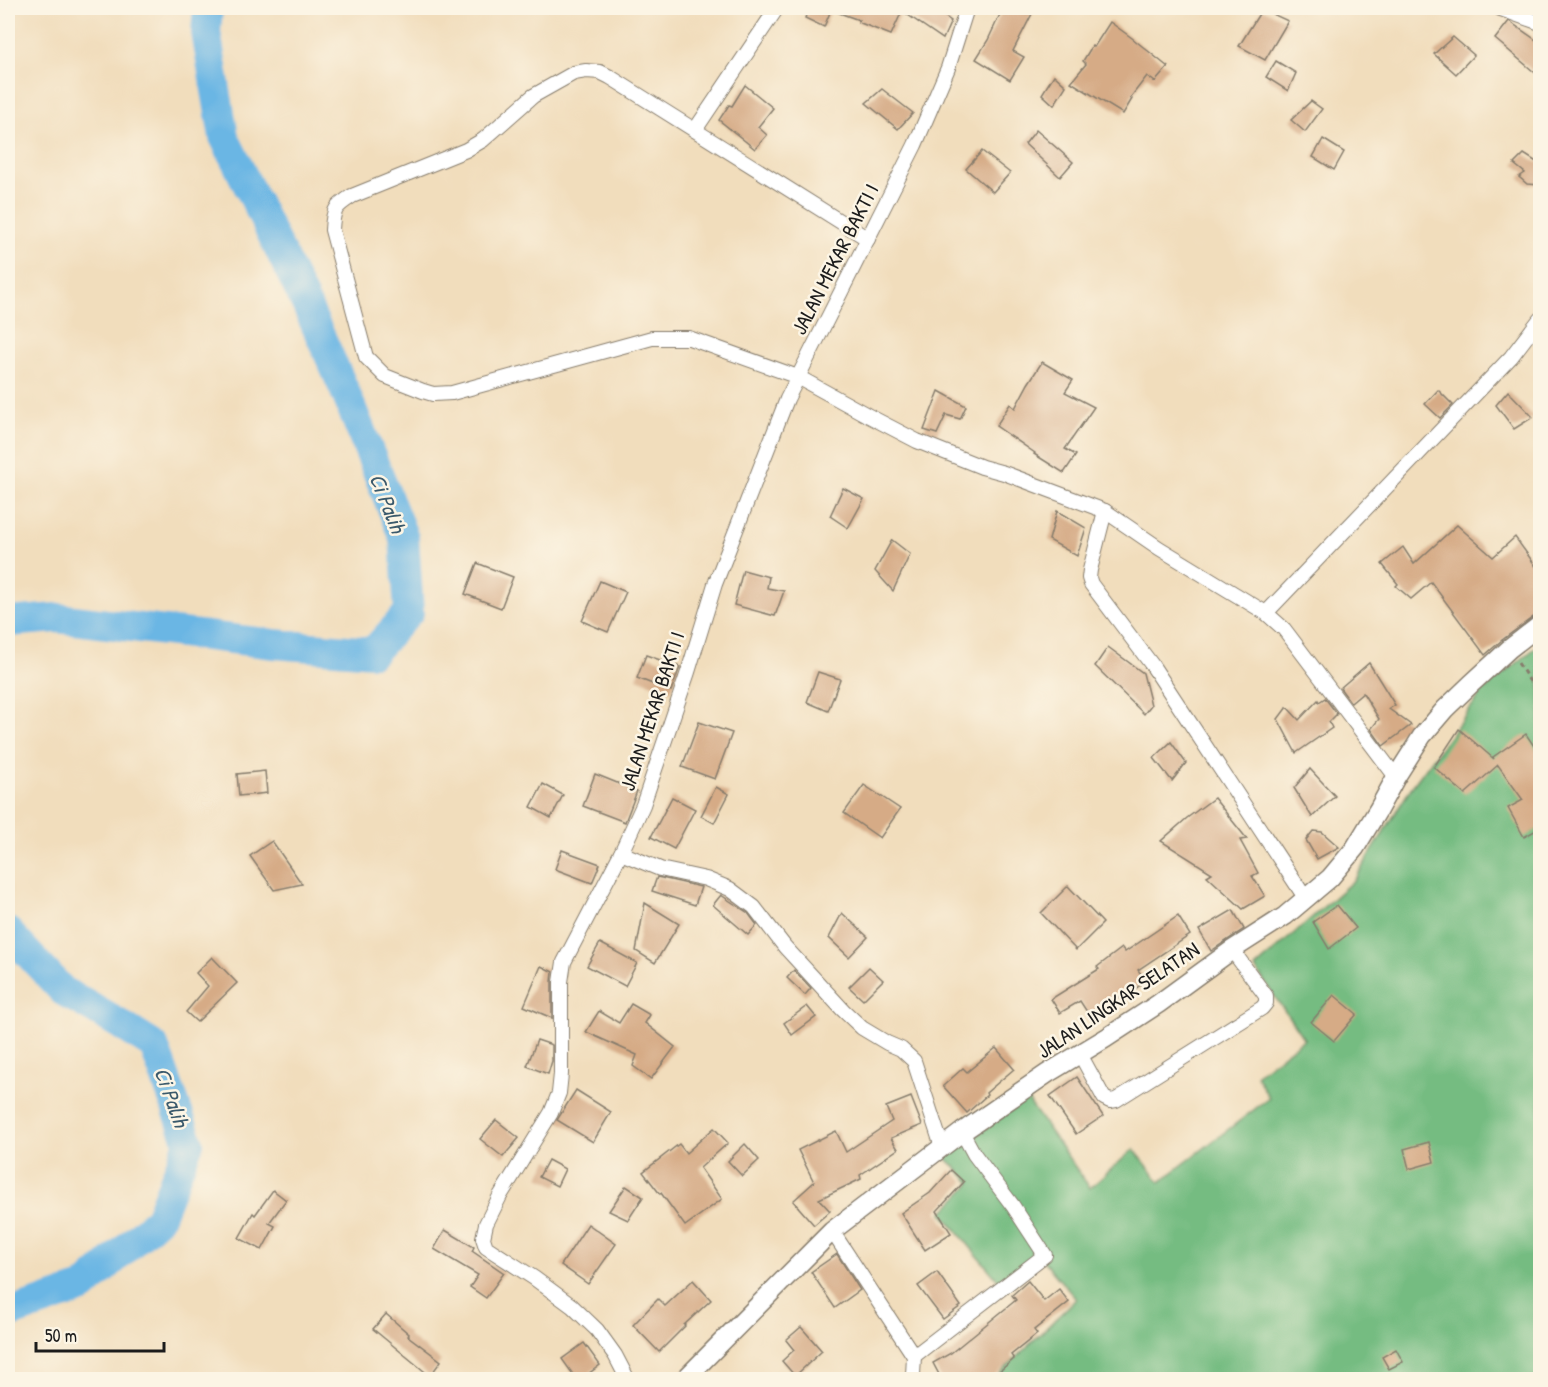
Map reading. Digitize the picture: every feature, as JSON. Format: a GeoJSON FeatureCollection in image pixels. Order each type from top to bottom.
{"type":"FeatureCollection","features":[{"type":"Feature","properties":{"kind":"street"},"geometry":{"type":"LineString","coordinates":[[695,130],[777,8]]}},
{"type":"Feature","properties":{"kind":"street","name":"JALAN MEKAR BAKTI I"},"geometry":{"type":"LineString","coordinates":[[628,1380],[615,1355],[597,1330],[572,1306],[486,1247],[483,1238],[486,1224],[500,1196],[551,1113],[559,1093],[561,982],[564,962],[621,853],[643,805],[715,584],[771,437],[787,399],[915,145],[948,68],[967,8]]}},
{"type":"Feature","properties":{"kind":"street"},"geometry":{"type":"LineString","coordinates":[[1498,8],[1540,23]]}},
{"type":"Feature","properties":{"kind":"street"},"geometry":{"type":"LineString","coordinates":[[868,239],[610,77],[600,72],[585,71],[574,73],[533,96],[483,140],[466,150],[352,196],[338,205],[332,217],[332,230],[366,357],[385,376],[432,394],[452,393],[652,338],[689,338],[798,377],[917,441],[1105,511],[1159,548],[1266,613],[1284,629],[1396,777]]}},
{"type":"Feature","properties":{"kind":"street"},"geometry":{"type":"LineString","coordinates":[[1266,613],[1511,357],[1540,319]]}},
{"type":"Feature","properties":{"kind":"street"},"geometry":{"type":"LineString","coordinates":[[1105,511],[1090,570],[1091,584],[1152,665],[1306,899]]}},
{"type":"Feature","properties":{"kind":"street","name":"JALAN LINGKAR SELATAN"},"geometry":{"type":"LineString","coordinates":[[684,1380],[832,1231],[962,1132],[1015,1095],[1158,1004],[1232,950],[1285,916],[1330,878],[1355,848],[1422,736],[1445,709],[1509,649],[1540,625]]}},
{"type":"Feature","properties":{"kind":"street"},"geometry":{"type":"LineString","coordinates":[[621,853],[660,869],[706,879],[730,889],[754,907],[785,947],[849,1016],[862,1028],[901,1049],[914,1061],[942,1147]]}},
{"type":"Feature","properties":{"kind":"street"},"geometry":{"type":"LineString","coordinates":[[1080,1054],[1104,1098],[1110,1101],[1116,1100],[1262,1008],[1266,1003],[1266,996],[1232,950]]}},
{"type":"Feature","properties":{"kind":"street"},"geometry":{"type":"LineString","coordinates":[[914,1356],[1045,1256],[1013,1206],[974,1154],[962,1132]]}},
{"type":"Feature","properties":{"kind":"street"},"geometry":{"type":"LineString","coordinates":[[832,1231],[914,1356],[911,1380]]}},
{"type":"Feature","properties":{"kind":"path"},"geometry":{"type":"LineString","coordinates":[[1509,649],[1540,697]]}},
{"type":"Feature","properties":{"kind":"green space"},"geometry":{"type":"Polygon","coordinates":[[[1540,644],[1540,1379],[994,1379],[1076,1299],[1041,1258],[1006,1290],[942,1213],[971,1183],[945,1157],[1027,1099],[1090,1188],[1134,1149],[1160,1182],[1269,1098],[1256,1075],[1304,1039],[1255,968],[1355,879],[1411,788],[1483,691],[1540,644]]]}},
{"type":"Feature","properties":{"kind":"building"},"geometry":{"type":"Polygon","coordinates":[[[810,8],[873,8],[883,12],[886,8],[933,8],[951,21],[943,39],[902,11],[891,35],[831,10],[824,27],[805,18],[810,8]]]}},
{"type":"Feature","properties":{"kind":"building"},"geometry":{"type":"Polygon","coordinates":[[[1003,8],[1035,8],[1013,51],[1024,57],[1010,80],[976,59],[1003,8]]]}},
{"type":"Feature","properties":{"kind":"building"},"geometry":{"type":"Polygon","coordinates":[[[1262,9],[1288,21],[1265,60],[1239,46],[1262,9]]]}},
{"type":"Feature","properties":{"kind":"building"},"geometry":{"type":"Polygon","coordinates":[[[1509,21],[1540,43],[1540,77],[1495,39],[1509,21]]]}},
{"type":"Feature","properties":{"kind":"building"},"geometry":{"type":"Polygon","coordinates":[[[1110,22],[1168,67],[1155,82],[1147,76],[1130,98],[1132,99],[1123,114],[1071,82],[1086,64],[1083,61],[1110,22]]]}},
{"type":"Feature","properties":{"kind":"building"},"geometry":{"type":"Polygon","coordinates":[[[1453,37],[1474,55],[1456,74],[1434,54],[1453,37]]]}},
{"type":"Feature","properties":{"kind":"building"},"geometry":{"type":"Polygon","coordinates":[[[1276,61],[1296,73],[1288,91],[1266,77],[1276,61]]]}},
{"type":"Feature","properties":{"kind":"building"},"geometry":{"type":"Polygon","coordinates":[[[1054,75],[1066,86],[1054,105],[1042,94],[1054,75]]]}},
{"type":"Feature","properties":{"kind":"building"},"geometry":{"type":"Polygon","coordinates":[[[745,85],[773,108],[758,127],[767,135],[755,149],[719,120],[729,105],[732,106],[745,85]]]}},
{"type":"Feature","properties":{"kind":"building"},"geometry":{"type":"Polygon","coordinates":[[[882,89],[913,113],[898,129],[866,103],[882,89]]]}},
{"type":"Feature","properties":{"kind":"building"},"geometry":{"type":"Polygon","coordinates":[[[1311,101],[1322,109],[1305,132],[1291,120],[1311,101]]]}},
{"type":"Feature","properties":{"kind":"building"},"geometry":{"type":"Polygon","coordinates":[[[1036,130],[1073,162],[1060,177],[1025,144],[1036,130]]]}},
{"type":"Feature","properties":{"kind":"building"},"geometry":{"type":"Polygon","coordinates":[[[1323,139],[1344,152],[1334,170],[1313,157],[1323,139]]]}},
{"type":"Feature","properties":{"kind":"building"},"geometry":{"type":"Polygon","coordinates":[[[982,151],[1010,173],[993,192],[966,169],[982,151]]]}},
{"type":"Feature","properties":{"kind":"building"},"geometry":{"type":"Polygon","coordinates":[[[1524,154],[1538,163],[1540,161],[1540,185],[1527,184],[1519,177],[1525,173],[1514,164],[1524,154]]]}},
{"type":"Feature","properties":{"kind":"building"},"geometry":{"type":"Polygon","coordinates":[[[1042,362],[1073,380],[1065,392],[1094,407],[1065,449],[1076,455],[1064,473],[996,426],[1010,404],[1015,408],[1042,362]]]}},
{"type":"Feature","properties":{"kind":"building"},"geometry":{"type":"Polygon","coordinates":[[[1438,390],[1453,405],[1440,418],[1425,404],[1438,390]]]}},
{"type":"Feature","properties":{"kind":"building"},"geometry":{"type":"Polygon","coordinates":[[[939,391],[966,406],[960,419],[946,415],[937,434],[924,430],[939,391]]]}},
{"type":"Feature","properties":{"kind":"building"},"geometry":{"type":"Polygon","coordinates":[[[1508,391],[1533,417],[1514,429],[1496,405],[1508,391]]]}},
{"type":"Feature","properties":{"kind":"building"},"geometry":{"type":"Polygon","coordinates":[[[843,488],[864,499],[848,528],[830,516],[843,488]]]}},
{"type":"Feature","properties":{"kind":"building"},"geometry":{"type":"Polygon","coordinates":[[[1057,511],[1086,528],[1077,556],[1049,540],[1057,511]]]}},
{"type":"Feature","properties":{"kind":"building"},"geometry":{"type":"Polygon","coordinates":[[[1457,525],[1493,557],[1515,537],[1540,572],[1540,612],[1485,655],[1431,582],[1411,599],[1396,586],[1398,584],[1382,564],[1403,547],[1414,564],[1457,525]]]}},
{"type":"Feature","properties":{"kind":"building"},"geometry":{"type":"Polygon","coordinates":[[[892,540],[910,554],[893,591],[875,571],[892,540]]]}},
{"type":"Feature","properties":{"kind":"building"},"geometry":{"type":"Polygon","coordinates":[[[477,563],[513,577],[501,608],[465,594],[477,563]]]}},
{"type":"Feature","properties":{"kind":"building"},"geometry":{"type":"Polygon","coordinates":[[[743,570],[769,577],[767,588],[784,591],[775,616],[734,605],[743,570]]]}},
{"type":"Feature","properties":{"kind":"building"},"geometry":{"type":"Polygon","coordinates":[[[600,581],[626,592],[608,632],[582,621],[600,581]]]}},
{"type":"Feature","properties":{"kind":"building"},"geometry":{"type":"Polygon","coordinates":[[[1108,647],[1143,673],[1151,705],[1144,714],[1095,666],[1108,647]]]}},
{"type":"Feature","properties":{"kind":"building"},"geometry":{"type":"Polygon","coordinates":[[[646,655],[680,667],[671,691],[637,678],[646,655]]]}},
{"type":"Feature","properties":{"kind":"building"},"geometry":{"type":"Polygon","coordinates":[[[1369,663],[1395,705],[1389,709],[1411,725],[1383,746],[1371,729],[1379,719],[1363,693],[1351,703],[1340,688],[1369,663]]]}},
{"type":"Feature","properties":{"kind":"building"},"geometry":{"type":"Polygon","coordinates":[[[818,672],[840,679],[828,711],[807,702],[818,672]]]}},
{"type":"Feature","properties":{"kind":"building"},"geometry":{"type":"Polygon","coordinates":[[[1325,698],[1337,714],[1329,722],[1332,728],[1296,753],[1278,719],[1287,707],[1299,720],[1318,700],[1319,702],[1325,698]]]}},
{"type":"Feature","properties":{"kind":"building"},"geometry":{"type":"Polygon","coordinates":[[[699,722],[732,733],[715,779],[682,767],[699,722]]]}},
{"type":"Feature","properties":{"kind":"building"},"geometry":{"type":"Polygon","coordinates":[[[1459,729],[1494,759],[1493,757],[1526,734],[1540,755],[1540,828],[1524,837],[1508,808],[1523,800],[1498,765],[1465,794],[1434,767],[1459,729]]]}},
{"type":"Feature","properties":{"kind":"building"},"geometry":{"type":"Polygon","coordinates":[[[1171,742],[1186,763],[1172,781],[1154,758],[1171,742]]]}},
{"type":"Feature","properties":{"kind":"building"},"geometry":{"type":"Polygon","coordinates":[[[1310,769],[1335,796],[1312,817],[1294,788],[1310,769]]]}},
{"type":"Feature","properties":{"kind":"building"},"geometry":{"type":"Polygon","coordinates":[[[265,771],[267,793],[239,796],[237,774],[265,771]]]}},
{"type":"Feature","properties":{"kind":"building"},"geometry":{"type":"Polygon","coordinates":[[[595,774],[637,791],[625,822],[583,806],[595,774]]]}},
{"type":"Feature","properties":{"kind":"building"},"geometry":{"type":"Polygon","coordinates":[[[543,784],[563,795],[551,818],[531,807],[543,784]]]}},
{"type":"Feature","properties":{"kind":"building"},"geometry":{"type":"Polygon","coordinates":[[[864,785],[900,809],[880,838],[844,813],[864,785]]]}},
{"type":"Feature","properties":{"kind":"building"},"geometry":{"type":"Polygon","coordinates":[[[716,787],[729,794],[714,823],[701,816],[716,787]]]}},
{"type":"Feature","properties":{"kind":"building"},"geometry":{"type":"Polygon","coordinates":[[[672,797],[695,809],[674,849],[651,837],[672,797]]]}},
{"type":"Feature","properties":{"kind":"building"},"geometry":{"type":"Polygon","coordinates":[[[1214,798],[1247,839],[1240,840],[1258,873],[1252,876],[1265,896],[1243,909],[1207,876],[1212,873],[1161,841],[1214,798]]]}},
{"type":"Feature","properties":{"kind":"building"},"geometry":{"type":"Polygon","coordinates":[[[1313,831],[1322,832],[1339,847],[1317,859],[1306,840],[1313,831]]]}},
{"type":"Feature","properties":{"kind":"building"},"geometry":{"type":"Polygon","coordinates":[[[272,841],[302,884],[274,890],[250,856],[272,841]]]}},
{"type":"Feature","properties":{"kind":"building"},"geometry":{"type":"Polygon","coordinates":[[[562,850],[600,864],[592,883],[555,869],[562,850]]]}},
{"type":"Feature","properties":{"kind":"building"},"geometry":{"type":"Polygon","coordinates":[[[657,877],[701,887],[695,905],[652,891],[657,877]]]}},
{"type":"Feature","properties":{"kind":"building"},"geometry":{"type":"Polygon","coordinates":[[[1068,886],[1103,923],[1076,950],[1041,913],[1068,886]]]}},
{"type":"Feature","properties":{"kind":"building"},"geometry":{"type":"Polygon","coordinates":[[[721,895],[748,913],[757,925],[748,935],[713,905],[721,895]]]}},
{"type":"Feature","properties":{"kind":"building"},"geometry":{"type":"Polygon","coordinates":[[[645,903],[679,924],[655,963],[636,951],[645,903]]]}},
{"type":"Feature","properties":{"kind":"building"},"geometry":{"type":"Polygon","coordinates":[[[1337,905],[1356,928],[1329,949],[1313,922],[1337,905]]]}},
{"type":"Feature","properties":{"kind":"building"},"geometry":{"type":"Polygon","coordinates":[[[1233,910],[1244,929],[1211,951],[1199,930],[1233,910]]]}},
{"type":"Feature","properties":{"kind":"building"},"geometry":{"type":"Polygon","coordinates":[[[842,913],[868,937],[849,957],[829,938],[842,913]]]}},
{"type":"Feature","properties":{"kind":"building"},"geometry":{"type":"Polygon","coordinates":[[[1178,916],[1190,935],[1138,970],[1146,981],[1121,999],[1119,995],[1089,1015],[1080,1001],[1060,1013],[1051,999],[1099,969],[1097,967],[1122,948],[1125,952],[1178,916]]]}},
{"type":"Feature","properties":{"kind":"building"},"geometry":{"type":"Polygon","coordinates":[[[600,943],[637,963],[625,986],[587,966],[600,943]]]}},
{"type":"Feature","properties":{"kind":"building"},"geometry":{"type":"Polygon","coordinates":[[[212,957],[237,983],[197,1022],[186,1012],[208,986],[196,973],[212,957]]]}},
{"type":"Feature","properties":{"kind":"building"},"geometry":{"type":"Polygon","coordinates":[[[541,966],[553,972],[552,1018],[524,1006],[541,966]]]}},
{"type":"Feature","properties":{"kind":"building"},"geometry":{"type":"Polygon","coordinates":[[[869,967],[883,980],[863,1000],[849,987],[869,967]]]}},
{"type":"Feature","properties":{"kind":"building"},"geometry":{"type":"Polygon","coordinates":[[[794,970],[811,988],[805,995],[787,978],[794,970]]]}},
{"type":"Feature","properties":{"kind":"building"},"geometry":{"type":"Polygon","coordinates":[[[1334,995],[1357,1014],[1334,1041],[1311,1022],[1334,995]]]}},
{"type":"Feature","properties":{"kind":"building"},"geometry":{"type":"Polygon","coordinates":[[[631,1004],[650,1015],[645,1023],[675,1047],[651,1079],[633,1066],[637,1055],[586,1032],[599,1011],[619,1023],[631,1004]]]}},
{"type":"Feature","properties":{"kind":"building"},"geometry":{"type":"Polygon","coordinates":[[[807,1006],[816,1017],[792,1035],[784,1023],[807,1006]]]}},
{"type":"Feature","properties":{"kind":"building"},"geometry":{"type":"Polygon","coordinates":[[[537,1040],[552,1045],[552,1061],[548,1074],[527,1066],[537,1040]]]}},
{"type":"Feature","properties":{"kind":"building"},"geometry":{"type":"Polygon","coordinates":[[[996,1048],[1014,1069],[967,1113],[943,1086],[963,1068],[967,1072],[996,1048]]]}},
{"type":"Feature","properties":{"kind":"building"},"geometry":{"type":"Polygon","coordinates":[[[1077,1077],[1103,1116],[1076,1134],[1050,1096],[1077,1077]]]}},
{"type":"Feature","properties":{"kind":"building"},"geometry":{"type":"Polygon","coordinates":[[[576,1090],[611,1112],[593,1142],[557,1120],[576,1090]]]}},
{"type":"Feature","properties":{"kind":"building"},"geometry":{"type":"Polygon","coordinates":[[[911,1097],[922,1125],[891,1138],[898,1149],[860,1175],[861,1179],[819,1199],[830,1211],[814,1225],[793,1201],[814,1182],[798,1150],[836,1131],[846,1152],[892,1121],[886,1107],[911,1097]]]}},
{"type":"Feature","properties":{"kind":"building"},"geometry":{"type":"Polygon","coordinates":[[[496,1120],[519,1138],[503,1157],[480,1139],[496,1120]]]}},
{"type":"Feature","properties":{"kind":"building"},"geometry":{"type":"Polygon","coordinates":[[[714,1128],[728,1143],[700,1168],[722,1199],[685,1226],[643,1172],[679,1144],[686,1153],[714,1128]]]}},
{"type":"Feature","properties":{"kind":"building"},"geometry":{"type":"Polygon","coordinates":[[[1429,1142],[1434,1162],[1409,1169],[1404,1149],[1429,1142]]]}},
{"type":"Feature","properties":{"kind":"building"},"geometry":{"type":"Polygon","coordinates":[[[745,1144],[759,1160],[742,1176],[728,1161],[745,1144]]]}},
{"type":"Feature","properties":{"kind":"building"},"geometry":{"type":"Polygon","coordinates":[[[548,1160],[565,1169],[557,1186],[539,1177],[548,1160]]]}},
{"type":"Feature","properties":{"kind":"building"},"geometry":{"type":"Polygon","coordinates":[[[951,1170],[964,1182],[937,1211],[951,1233],[925,1250],[901,1213],[930,1193],[951,1170]]]}},
{"type":"Feature","properties":{"kind":"building"},"geometry":{"type":"Polygon","coordinates":[[[626,1186],[643,1197],[628,1220],[609,1211],[626,1186]]]}},
{"type":"Feature","properties":{"kind":"building"},"geometry":{"type":"Polygon","coordinates":[[[273,1190],[286,1200],[269,1223],[275,1226],[262,1250],[239,1238],[253,1213],[255,1215],[273,1190]]]}},
{"type":"Feature","properties":{"kind":"building"},"geometry":{"type":"Polygon","coordinates":[[[588,1224],[616,1244],[588,1284],[561,1265],[588,1224]]]}},
{"type":"Feature","properties":{"kind":"building"},"geometry":{"type":"Polygon","coordinates":[[[445,1230],[474,1247],[472,1251],[504,1273],[486,1298],[470,1287],[478,1275],[434,1249],[445,1230]]]}},
{"type":"Feature","properties":{"kind":"building"},"geometry":{"type":"Polygon","coordinates":[[[837,1254],[860,1290],[835,1308],[811,1272],[837,1254]]]}},
{"type":"Feature","properties":{"kind":"building"},"geometry":{"type":"Polygon","coordinates":[[[937,1272],[961,1306],[943,1319],[918,1286],[937,1272]]]}},
{"type":"Feature","properties":{"kind":"building"},"geometry":{"type":"Polygon","coordinates":[[[693,1280],[711,1300],[659,1352],[633,1325],[658,1299],[665,1306],[693,1280]]]}},
{"type":"Feature","properties":{"kind":"building"},"geometry":{"type":"Polygon","coordinates":[[[1028,1281],[1044,1301],[1059,1289],[1069,1302],[1034,1330],[1037,1334],[1011,1355],[1014,1359],[989,1380],[942,1380],[933,1363],[951,1353],[1016,1300],[1012,1295],[1028,1281]]]}},
{"type":"Feature","properties":{"kind":"building"},"geometry":{"type":"Polygon","coordinates":[[[386,1314],[409,1334],[408,1336],[441,1361],[430,1376],[373,1329],[386,1314]]]}},
{"type":"Feature","properties":{"kind":"building"},"geometry":{"type":"Polygon","coordinates":[[[801,1327],[822,1351],[795,1376],[782,1361],[794,1350],[786,1340],[801,1327]]]}},
{"type":"Feature","properties":{"kind":"building"},"geometry":{"type":"Polygon","coordinates":[[[584,1343],[600,1365],[577,1380],[562,1359],[584,1343]]]}},
{"type":"Feature","properties":{"kind":"building"},"geometry":{"type":"Polygon","coordinates":[[[1396,1349],[1403,1362],[1389,1369],[1382,1357],[1396,1349]]]}},
{"type":"Feature","properties":{"kind":"waterway","name":"Ci Palih"},"geometry":{"type":"LineString","coordinates":[[8,622],[57,618],[274,644],[373,652],[409,612],[404,538],[344,389],[307,306],[224,137],[206,32],[208,8]]}},
{"type":"Feature","properties":{"kind":"waterway","name":"Ci Palih"},"geometry":{"type":"LineString","coordinates":[[8,932],[63,991],[154,1046],[189,1143],[159,1218],[83,1288],[8,1314]]}}]}
